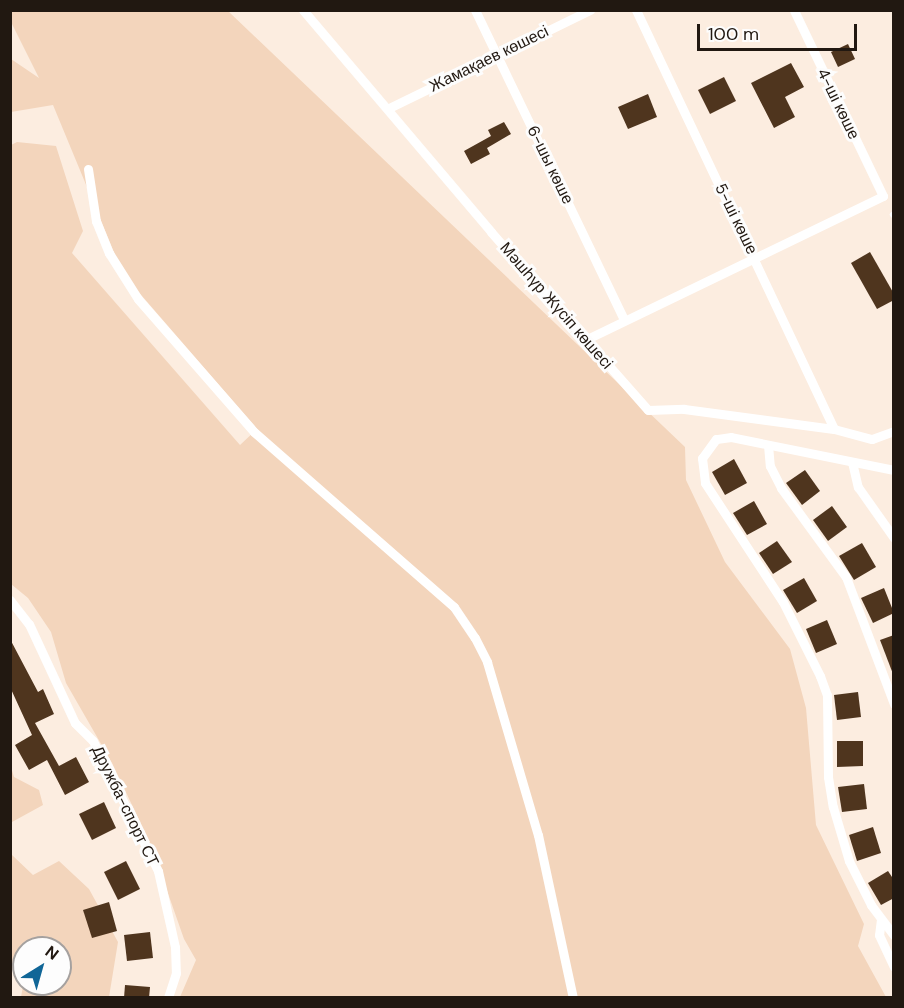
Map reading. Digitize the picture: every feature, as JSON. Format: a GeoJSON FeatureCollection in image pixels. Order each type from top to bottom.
{"type":"FeatureCollection","features":[{"type":"Feature","properties":{"kind":"street","name":"Мәшhүр Жүсіп көшесі"},"geometry":{"type":"LineString","coordinates":[[303,10],[585,340],[648,410],[684,409],[834,429],[872,439],[894,431]]}},
{"type":"Feature","properties":{"kind":"street","name":"6-шы көше"},"geometry":{"type":"LineString","coordinates":[[475,10],[624,320]]}},
{"type":"Feature","properties":{"kind":"street","name":"Жамақаев көшесі"},"geometry":{"type":"LineString","coordinates":[[389,108],[590,10]]}},
{"type":"Feature","properties":{"kind":"street","name":"5-ші көше"},"geometry":{"type":"LineString","coordinates":[[636,10],[834,429]]}},
{"type":"Feature","properties":{"kind":"street","name":"4-ші көше"},"geometry":{"type":"LineString","coordinates":[[755,258],[883,196],[794,10]]}},
{"type":"Feature","properties":{"kind":"street"},"geometry":{"type":"LineString","coordinates":[[88,169],[96,221],[110,253],[146,308],[254,432],[454,607],[475,638],[487,662],[538,834],[573,998]]}},
{"type":"Feature","properties":{"kind":"street"},"geometry":{"type":"LineString","coordinates":[[585,340],[755,258]]}},
{"type":"Feature","properties":{"kind":"street"},"geometry":{"type":"LineString","coordinates":[[894,470],[731,437],[716,439],[702,458],[705,483],[783,602],[820,676],[826,695],[828,777],[833,807],[849,861],[881,919],[894,935]]}},
{"type":"Feature","properties":{"kind":"street"},"geometry":{"type":"LineString","coordinates":[[768,445],[770,466],[781,488],[846,577],[894,704]]}},
{"type":"Feature","properties":{"kind":"street"},"geometry":{"type":"LineString","coordinates":[[852,462],[858,487],[894,538]]}},
{"type":"Feature","properties":{"kind":"street","name":"Дружба-спорт СТ"},"geometry":{"type":"LineString","coordinates":[[10,600],[29,624],[75,723],[93,741],[158,871],[175,947],[176,973],[168,998]]}},
{"type":"Feature","properties":{"kind":"street"},"geometry":{"type":"LineString","coordinates":[[881,919],[879,935],[894,967]]}},
{"type":"Feature","properties":{"kind":"shaded area"},"geometry":{"type":"Polygon","coordinates":[[[11,11],[228,11],[685,447],[686,480],[725,562],[790,649],[806,708],[816,825],[864,924],[858,946],[886,997],[180,997],[196,960],[184,939],[151,845],[112,763],[66,683],[51,632],[28,598],[11,584],[11,145],[17,142],[56,146],[83,231],[72,253],[240,445],[257,429],[123,274],[53,105],[11,112],[11,59],[39,78],[11,22],[11,11]]]}},
{"type":"Feature","properties":{"kind":"shaded area"},"geometry":{"type":"Polygon","coordinates":[[[10,764],[14,777],[39,790],[43,805],[12,822],[12,855],[33,875],[59,861],[89,889],[118,942],[109,997],[21,997],[72,996],[72,936],[12,936],[11,969],[10,764]]]}},
{"type":"Feature","properties":{"kind":"building"},"geometry":{"type":"Polygon","coordinates":[[[848,44],[855,59],[838,67],[831,52],[848,44]]]}},
{"type":"Feature","properties":{"kind":"building"},"geometry":{"type":"Polygon","coordinates":[[[791,63],[804,87],[785,97],[795,117],[774,128],[751,83],[791,63]]]}},
{"type":"Feature","properties":{"kind":"building"},"geometry":{"type":"Polygon","coordinates":[[[724,77],[736,101],[710,114],[698,90],[724,77]]]}},
{"type":"Feature","properties":{"kind":"building"},"geometry":{"type":"Polygon","coordinates":[[[648,94],[657,117],[628,129],[618,107],[648,94]]]}},
{"type":"Feature","properties":{"kind":"building"},"geometry":{"type":"Polygon","coordinates":[[[504,122],[511,134],[487,148],[490,154],[471,164],[464,151],[491,136],[488,130],[504,122]]]}},
{"type":"Feature","properties":{"kind":"building"},"geometry":{"type":"Polygon","coordinates":[[[870,252],[894,294],[894,300],[877,309],[851,263],[870,252]]]}},
{"type":"Feature","properties":{"kind":"building"},"geometry":{"type":"Polygon","coordinates":[[[734,459],[747,483],[725,495],[712,472],[734,459]]]}},
{"type":"Feature","properties":{"kind":"building"},"geometry":{"type":"Polygon","coordinates":[[[805,470],[820,491],[802,505],[786,483],[805,470]]]}},
{"type":"Feature","properties":{"kind":"building"},"geometry":{"type":"Polygon","coordinates":[[[754,501],[767,524],[747,535],[733,513],[754,501]]]}},
{"type":"Feature","properties":{"kind":"building"},"geometry":{"type":"Polygon","coordinates":[[[832,506],[847,527],[828,541],[813,520],[832,506]]]}},
{"type":"Feature","properties":{"kind":"building"},"geometry":{"type":"Polygon","coordinates":[[[777,541],[792,562],[773,574],[759,553],[777,541]]]}},
{"type":"Feature","properties":{"kind":"building"},"geometry":{"type":"Polygon","coordinates":[[[862,543],[876,567],[854,580],[839,556],[862,543]]]}},
{"type":"Feature","properties":{"kind":"building"},"geometry":{"type":"Polygon","coordinates":[[[804,578],[817,601],[797,613],[783,590],[804,578]]]}},
{"type":"Feature","properties":{"kind":"building"},"geometry":{"type":"Polygon","coordinates":[[[884,588],[894,613],[873,623],[861,598],[884,588]]]}},
{"type":"Feature","properties":{"kind":"building"},"geometry":{"type":"Polygon","coordinates":[[[827,620],[837,644],[816,653],[806,629],[827,620]]]}},
{"type":"Feature","properties":{"kind":"building"},"geometry":{"type":"Polygon","coordinates":[[[894,635],[894,674],[893,674],[880,640],[894,635]]]}},
{"type":"Feature","properties":{"kind":"building"},"geometry":{"type":"Polygon","coordinates":[[[10,639],[38,692],[43,689],[54,714],[35,723],[59,766],[76,757],[89,782],[65,795],[47,760],[29,770],[15,745],[32,735],[10,687],[10,639]]]}},
{"type":"Feature","properties":{"kind":"building"},"geometry":{"type":"Polygon","coordinates":[[[858,692],[861,717],[837,720],[834,695],[858,692]]]}},
{"type":"Feature","properties":{"kind":"building"},"geometry":{"type":"Polygon","coordinates":[[[837,741],[863,741],[863,766],[837,767],[837,741]]]}},
{"type":"Feature","properties":{"kind":"building"},"geometry":{"type":"Polygon","coordinates":[[[864,784],[867,809],[842,812],[838,787],[864,784]]]}},
{"type":"Feature","properties":{"kind":"building"},"geometry":{"type":"Polygon","coordinates":[[[104,802],[116,828],[92,840],[79,814],[104,802]]]}},
{"type":"Feature","properties":{"kind":"building"},"geometry":{"type":"Polygon","coordinates":[[[873,827],[881,853],[857,861],[849,835],[873,827]]]}},
{"type":"Feature","properties":{"kind":"building"},"geometry":{"type":"Polygon","coordinates":[[[126,861],[140,889],[118,900],[104,872],[126,861]]]}},
{"type":"Feature","properties":{"kind":"building"},"geometry":{"type":"Polygon","coordinates":[[[888,871],[894,880],[894,898],[881,905],[868,883],[888,871]]]}},
{"type":"Feature","properties":{"kind":"building"},"geometry":{"type":"Polygon","coordinates":[[[109,902],[117,931],[92,938],[83,910],[109,902]]]}},
{"type":"Feature","properties":{"kind":"building"},"geometry":{"type":"Polygon","coordinates":[[[150,932],[153,958],[127,961],[124,935],[150,932]]]}},
{"type":"Feature","properties":{"kind":"building"},"geometry":{"type":"Polygon","coordinates":[[[125,985],[150,987],[149,998],[124,998],[125,985]]]}}]}
